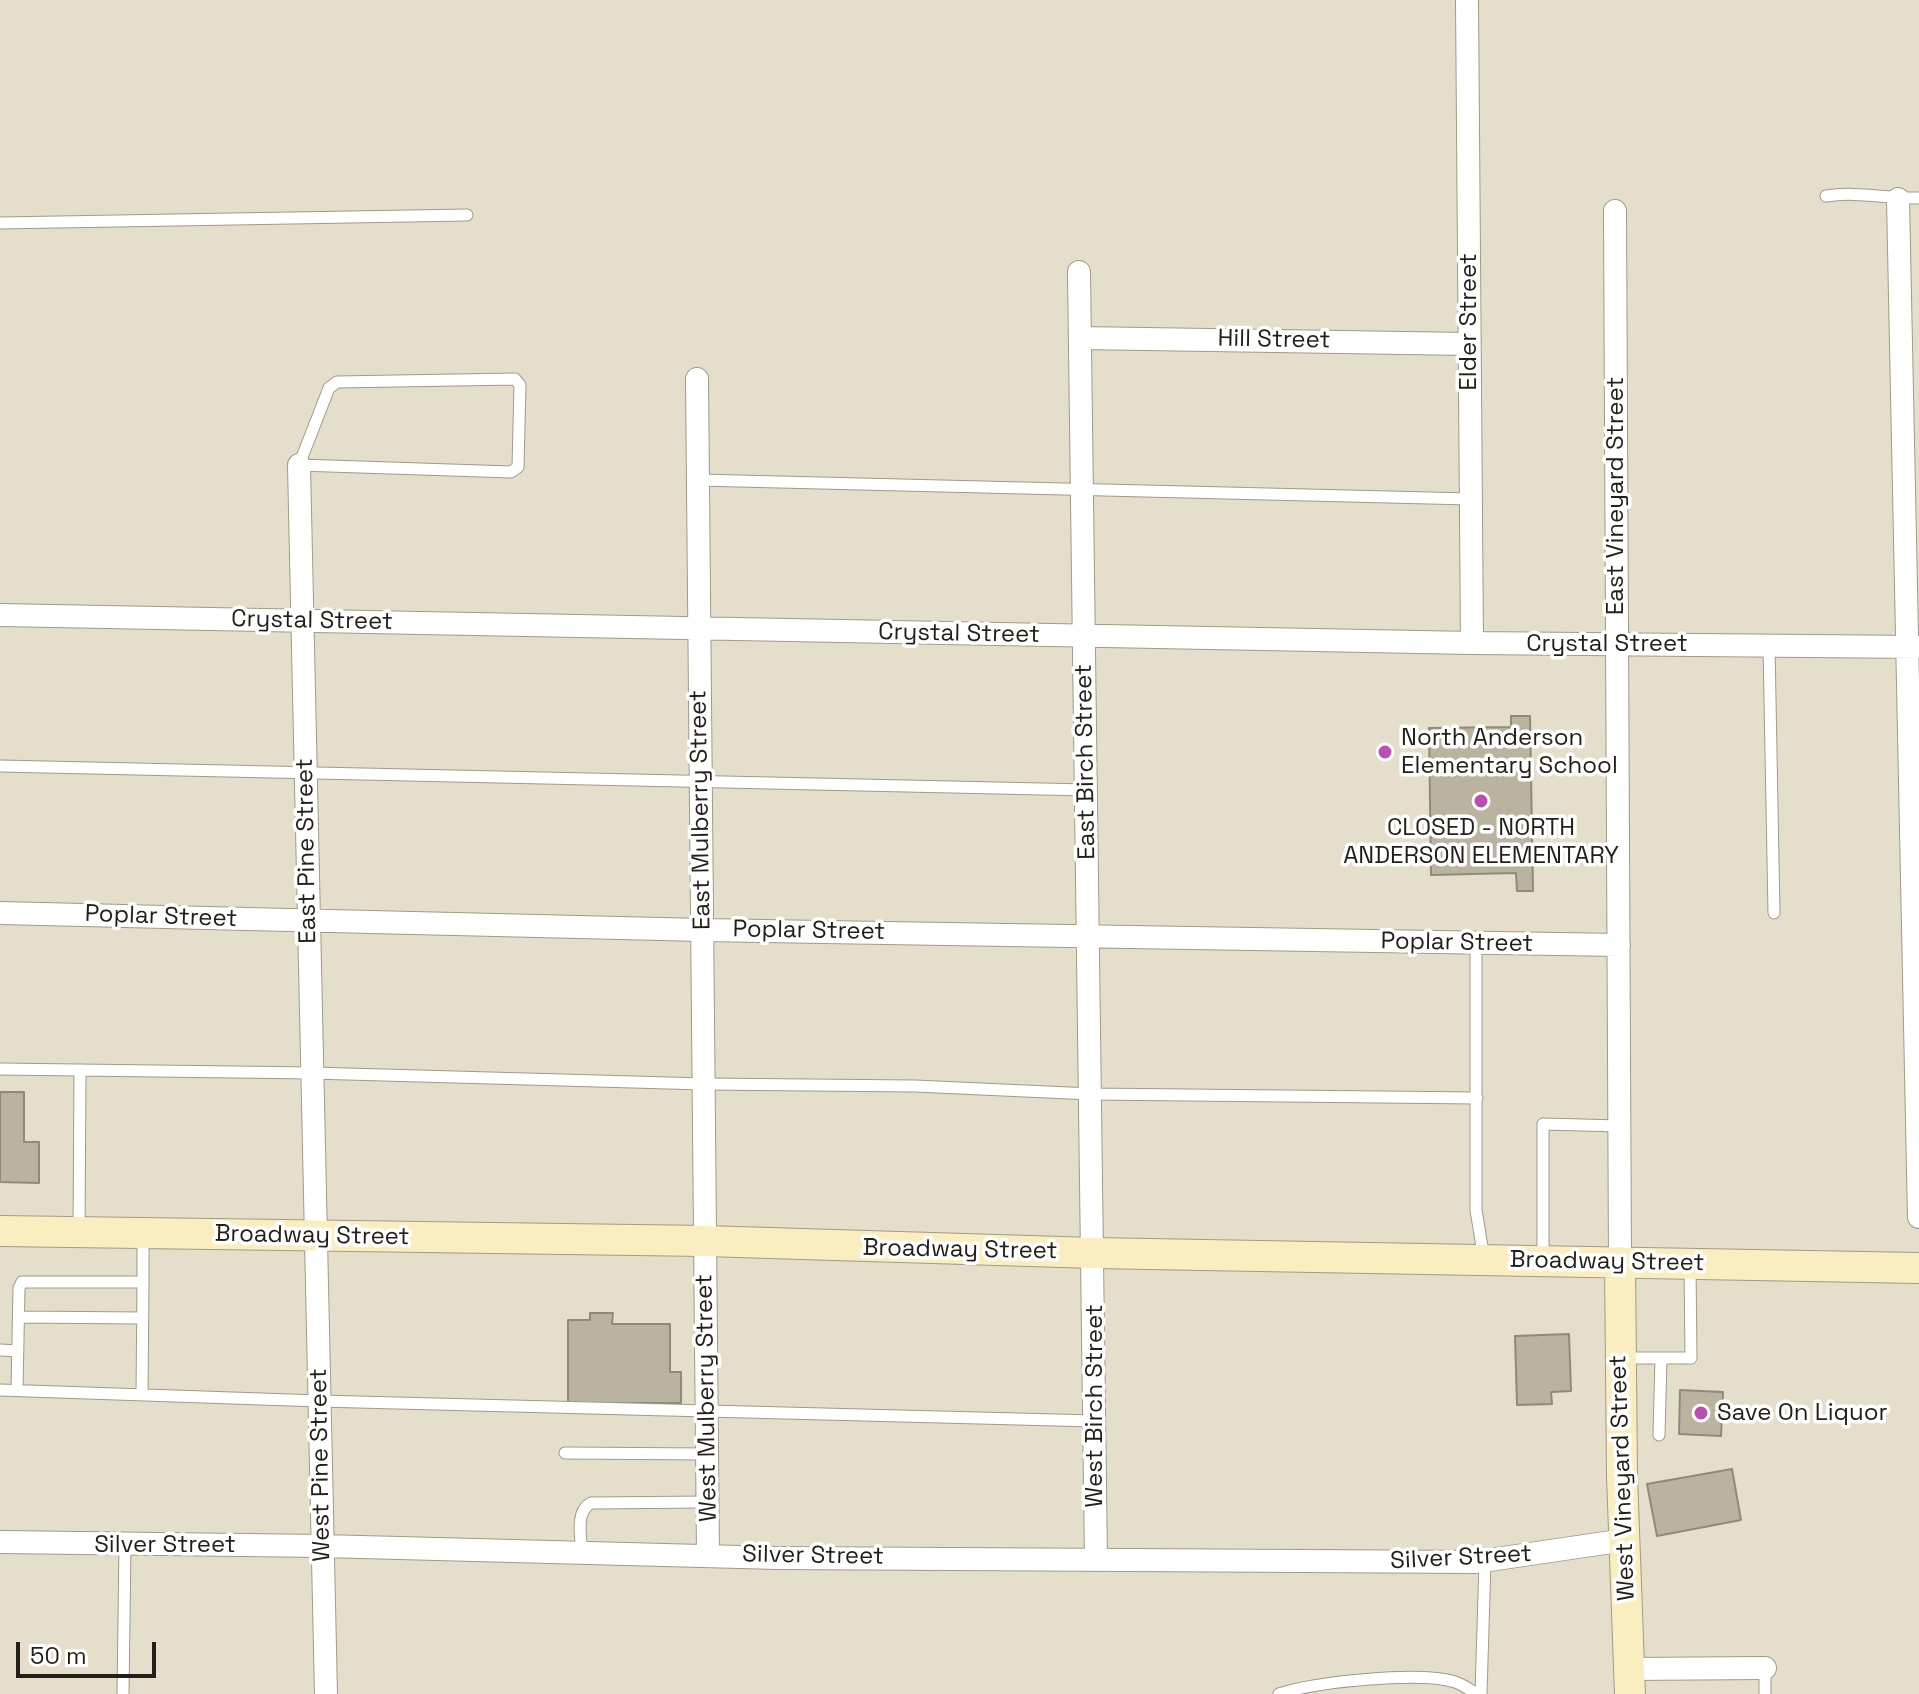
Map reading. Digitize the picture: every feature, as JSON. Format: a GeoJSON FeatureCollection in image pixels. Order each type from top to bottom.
{"type":"FeatureCollection","features":[{"type":"Feature","properties":{"kind":"main road","name":"Broadway Street"},"geometry":{"type":"LineString","coordinates":[[0,1231],[705,1241],[1094,1253],[1919,1268]]}},
{"type":"Feature","properties":{"kind":"main road","name":"West Vineyard Street"},"geometry":{"type":"LineString","coordinates":[[1620,1262],[1630,1682]]}},
{"type":"Feature","properties":{"kind":"street","name":"Elder Street"},"geometry":{"type":"LineString","coordinates":[[1467,0],[1472,643]]}},
{"type":"Feature","properties":{"kind":"street"},"geometry":{"type":"LineString","coordinates":[[1908,198],[1919,1217]]}},
{"type":"Feature","properties":{"kind":"street","name":"East Vineyard Street"},"geometry":{"type":"LineString","coordinates":[[1615,211],[1620,1262]]}},
{"type":"Feature","properties":{"kind":"street","name":"East Birch Street"},"geometry":{"type":"LineString","coordinates":[[1079,272],[1094,1253]]}},
{"type":"Feature","properties":{"kind":"street","name":"Hill Street"},"geometry":{"type":"LineString","coordinates":[[1080,338],[1469,344]]}},
{"type":"Feature","properties":{"kind":"street","name":"East Mulberry Street"},"geometry":{"type":"LineString","coordinates":[[697,379],[705,1241]]}},
{"type":"Feature","properties":{"kind":"street","name":"East Pine Street"},"geometry":{"type":"LineString","coordinates":[[299,465],[315,1236]]}},
{"type":"Feature","properties":{"kind":"street","name":"Crystal Street"},"geometry":{"type":"LineString","coordinates":[[0,615],[1472,643],[1913,646]]}},
{"type":"Feature","properties":{"kind":"street","name":"Poplar Street"},"geometry":{"type":"LineString","coordinates":[[0,913],[702,930],[1619,945]]}},
{"type":"Feature","properties":{"kind":"street","name":"West Pine Street"},"geometry":{"type":"LineString","coordinates":[[315,1236],[326,1694]]}},
{"type":"Feature","properties":{"kind":"street","name":"West Mulberry Street"},"geometry":{"type":"LineString","coordinates":[[705,1241],[708,1554]]}},
{"type":"Feature","properties":{"kind":"street","name":"West Birch Street"},"geometry":{"type":"LineString","coordinates":[[1094,1253],[1096,1560]]}},
{"type":"Feature","properties":{"kind":"street","name":"Silver Street"},"geometry":{"type":"LineString","coordinates":[[0,1542],[323,1546],[778,1558],[1485,1561],[1625,1540]]}},
{"type":"Feature","properties":{"kind":"street"},"geometry":{"type":"LineString","coordinates":[[1630,1682],[1765,1668]]}},
{"type":"Feature","properties":{"kind":"lane"},"geometry":{"type":"LineString","coordinates":[[1826,196],[1869,193],[1908,198]]}},
{"type":"Feature","properties":{"kind":"lane"},"geometry":{"type":"LineString","coordinates":[[0,223],[467,215]]}},
{"type":"Feature","properties":{"kind":"lane"},"geometry":{"type":"LineString","coordinates":[[515,379],[520,385],[518,467],[511,472],[299,465],[329,388],[337,382],[515,379]]}},
{"type":"Feature","properties":{"kind":"lane"},"geometry":{"type":"LineString","coordinates":[[698,480],[1470,499]]}},
{"type":"Feature","properties":{"kind":"lane"},"geometry":{"type":"LineString","coordinates":[[1769,645],[1774,913]]}},
{"type":"Feature","properties":{"kind":"lane"},"geometry":{"type":"LineString","coordinates":[[0,766],[1087,790]]}},
{"type":"Feature","properties":{"kind":"lane"},"geometry":{"type":"LineString","coordinates":[[1476,943],[1476,1210],[1484,1259]]}},
{"type":"Feature","properties":{"kind":"lane"},"geometry":{"type":"LineString","coordinates":[[0,1069],[915,1086],[1091,1094],[1477,1098]]}},
{"type":"Feature","properties":{"kind":"lane"},"geometry":{"type":"LineString","coordinates":[[79,1232],[80,1070]]}},
{"type":"Feature","properties":{"kind":"lane"},"geometry":{"type":"LineString","coordinates":[[1543,1260],[1543,1124],[1620,1126]]}},
{"type":"Feature","properties":{"kind":"lane"},"geometry":{"type":"LineString","coordinates":[[142,1395],[143,1233]]}},
{"type":"Feature","properties":{"kind":"lane"},"geometry":{"type":"LineString","coordinates":[[1620,1358],[1691,1358],[1690,1264]]}},
{"type":"Feature","properties":{"kind":"lane"},"geometry":{"type":"LineString","coordinates":[[17,1390],[19,1288],[22,1282],[143,1282]]}},
{"type":"Feature","properties":{"kind":"lane"},"geometry":{"type":"LineString","coordinates":[[19,1317],[142,1318]]}},
{"type":"Feature","properties":{"kind":"lane"},"geometry":{"type":"LineString","coordinates":[[0,1350],[18,1351]]}},
{"type":"Feature","properties":{"kind":"lane"},"geometry":{"type":"LineString","coordinates":[[1659,1435],[1661,1358]]}},
{"type":"Feature","properties":{"kind":"lane"},"geometry":{"type":"LineString","coordinates":[[0,1390],[1095,1421]]}},
{"type":"Feature","properties":{"kind":"lane"},"geometry":{"type":"LineString","coordinates":[[565,1453],[707,1454]]}},
{"type":"Feature","properties":{"kind":"lane"},"geometry":{"type":"LineString","coordinates":[[582,1553],[581,1512],[585,1505],[708,1502]]}},
{"type":"Feature","properties":{"kind":"lane"},"geometry":{"type":"LineString","coordinates":[[123,1694],[125,1545]]}},
{"type":"Feature","properties":{"kind":"lane"},"geometry":{"type":"LineString","coordinates":[[1279,1694],[1412,1676],[1456,1682],[1479,1694],[1485,1561]]}},
{"type":"Feature","properties":{"kind":"lane"},"geometry":{"type":"LineString","coordinates":[[1765,1668],[1765,1694]]}},
{"type":"Feature","properties":{"kind":"building","name":"CLOSED - NORTH ANDERSON ELEMENTARY"},"geometry":{"type":"Polygon","coordinates":[[[1511,716],[1530,716],[1533,891],[1517,891],[1516,873],[1431,875],[1429,728],[1511,727],[1511,716]]]}},
{"type":"Feature","properties":{"kind":"building"},"geometry":{"type":"Polygon","coordinates":[[[0,1092],[24,1092],[24,1142],[39,1142],[39,1183],[0,1182],[0,1092]]]}},
{"type":"Feature","properties":{"kind":"building"},"geometry":{"type":"Polygon","coordinates":[[[590,1313],[613,1313],[612,1324],[670,1324],[670,1372],[681,1372],[681,1403],[568,1403],[568,1320],[590,1320],[590,1313]]]}},
{"type":"Feature","properties":{"kind":"building"},"geometry":{"type":"Polygon","coordinates":[[[1569,1334],[1571,1391],[1551,1392],[1552,1404],[1517,1405],[1515,1336],[1569,1334]]]}},
{"type":"Feature","properties":{"kind":"building","name":"Save On Liquor"},"geometry":{"type":"Polygon","coordinates":[[[1680,1390],[1723,1392],[1721,1436],[1679,1434],[1680,1390]]]}},
{"type":"Feature","properties":{"kind":"building"},"geometry":{"type":"Polygon","coordinates":[[[1732,1469],[1741,1520],[1657,1536],[1647,1484],[1732,1469]]]}},
{"type":"Feature","properties":{"kind":"place","name":"North Anderson Elementary School"},"geometry":{"type":"Point","coordinates":[1385,752]}},
{"type":"Feature","properties":{"kind":"place","name":"CLOSED - NORTH ANDERSON ELEMENTARY"},"geometry":{"type":"Point","coordinates":[1481,801]}},
{"type":"Feature","properties":{"kind":"place","name":"Save On Liquor"},"geometry":{"type":"Point","coordinates":[1701,1413]}}]}
